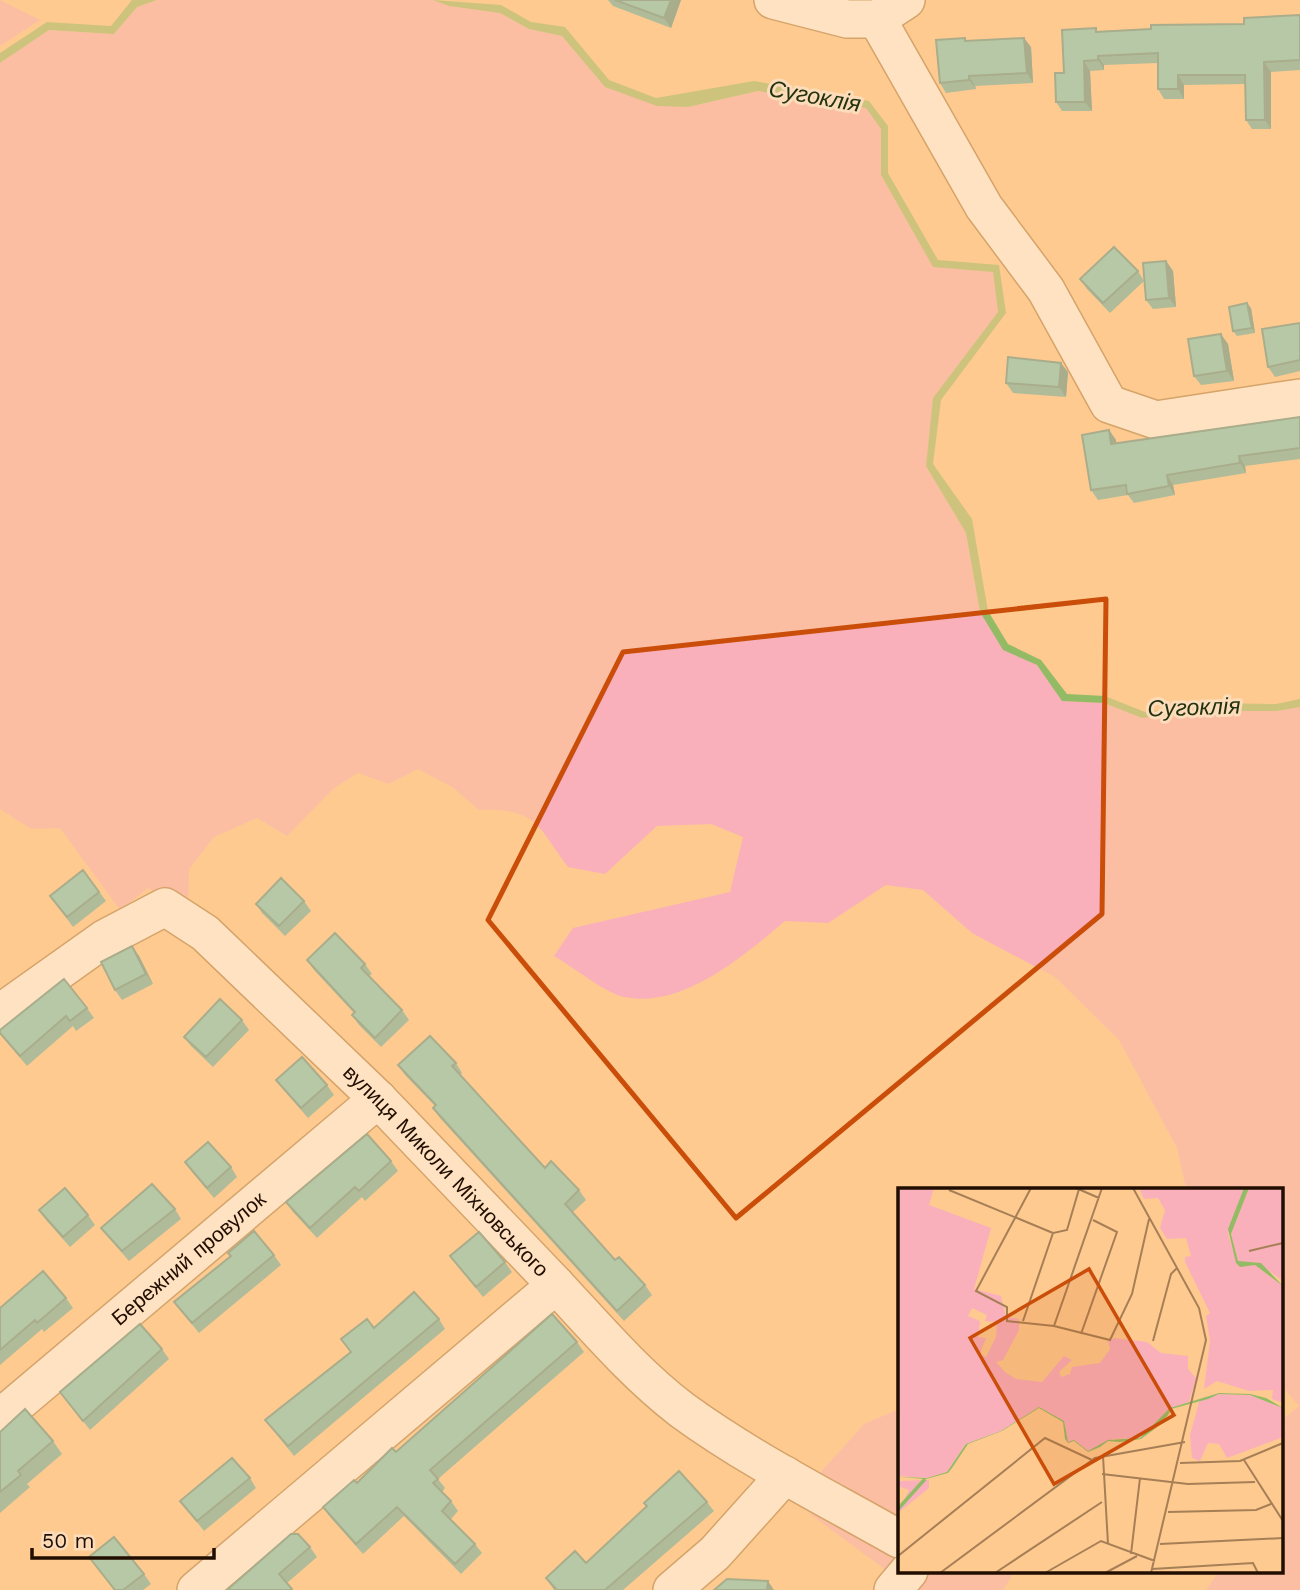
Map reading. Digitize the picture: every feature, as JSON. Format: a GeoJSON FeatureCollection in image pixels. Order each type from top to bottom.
{"type":"FeatureCollection","features":[{"type":"Feature","properties":{"kind":"street"},"geometry":{"type":"LineString","coordinates":[[773,0],[846,19],[891,9],[984,207],[1046,290],[1109,404],[1156,420],[1300,398]]}},
{"type":"Feature","properties":{"kind":"street","name":"вулиця Миколи Міхновського"},"geometry":{"type":"LineString","coordinates":[[0,1013],[104,939],[166,907],[205,933],[378,1099],[556,1285],[196,1590]]}},
{"type":"Feature","properties":{"kind":"street","name":"Бережний провулок"},"geometry":{"type":"LineString","coordinates":[[0,1418],[378,1099]]}},
{"type":"Feature","properties":{"kind":"street"},"geometry":{"type":"LineString","coordinates":[[556,1285],[633,1367],[682,1410],[785,1475],[898,1538]]}},
{"type":"Feature","properties":{"kind":"street"},"geometry":{"type":"LineString","coordinates":[[672,1590],[715,1553],[785,1475]]}},
{"type":"Feature","properties":{"kind":"street"},"geometry":{"type":"LineString","coordinates":[[893,1590],[908,1572]]}},
{"type":"Feature","properties":{"kind":"highlighted area"},"geometry":{"type":"Polygon","coordinates":[[[1106,599],[1102,914],[736,1218],[488,920],[623,652],[1106,599]]]}},
{"type":"Feature","properties":{"kind":"shaded area"},"geometry":{"type":"Polygon","coordinates":[[[0,0],[40,20],[0,46],[0,0]]]}},
{"type":"Feature","properties":{"kind":"shaded area"},"geometry":{"type":"Polygon","coordinates":[[[157,0],[433,0],[449,6],[500,13],[529,29],[562,36],[605,87],[688,107],[758,91],[866,107],[881,129],[881,175],[933,266],[993,272],[998,312],[934,398],[926,466],[966,533],[980,612],[1003,649],[1037,665],[1063,701],[1104,703],[1142,718],[1212,711],[1277,711],[1300,707],[1300,1590],[1206,1590],[1218,1572],[1282,1572],[1282,1420],[1299,1406],[1282,1386],[1282,1188],[1186,1188],[1177,1148],[1119,1040],[1055,977],[972,933],[923,890],[886,885],[828,923],[785,921],[711,977],[668,995],[646,999],[616,995],[554,956],[573,928],[730,892],[743,837],[711,824],[657,826],[605,874],[568,867],[534,822],[513,812],[479,810],[452,787],[418,769],[389,784],[358,773],[333,789],[287,836],[257,818],[214,837],[189,869],[188,910],[148,888],[120,910],[60,828],[31,829],[0,809],[0,63],[49,30],[114,34],[137,7],[157,0]]]}},
{"type":"Feature","properties":{"kind":"shaded area"},"geometry":{"type":"Polygon","coordinates":[[[898,1409],[898,1572],[1014,1572],[1003,1590],[908,1590],[909,1587],[810,1514],[821,1472],[864,1424],[898,1409]]]}},
{"type":"Feature","properties":{"kind":"water"},"geometry":{"type":"Polygon","coordinates":[[[132,0],[157,0],[137,7],[114,34],[49,30],[0,63],[0,53],[47,22],[111,26],[132,0]]]}},
{"type":"Feature","properties":{"kind":"water","name":"Сугоклія"},"geometry":{"type":"Polygon","coordinates":[[[433,0],[501,5],[531,22],[565,27],[609,80],[656,98],[754,81],[869,101],[888,126],[888,173],[938,260],[999,265],[1006,313],[941,400],[933,464],[972,519],[988,611],[1008,644],[1041,660],[1067,694],[1105,696],[1145,712],[1213,703],[1276,704],[1300,699],[1300,707],[1277,711],[1212,711],[1142,718],[1104,703],[1062,701],[1037,665],[1003,650],[980,612],[966,533],[926,466],[933,398],[998,312],[993,272],[933,267],[881,175],[881,129],[866,108],[758,91],[688,107],[657,106],[605,87],[562,36],[529,29],[500,13],[449,6],[433,0]]]}},
{"type":"Feature","properties":{"kind":"building"},"geometry":{"type":"Polygon","coordinates":[[[615,0],[671,0],[664,18],[615,0]]]}},
{"type":"Feature","properties":{"kind":"building"},"geometry":{"type":"Polygon","coordinates":[[[1300,15],[1300,60],[1264,62],[1265,120],[1246,120],[1245,75],[1178,75],[1178,89],[1158,89],[1158,53],[1098,56],[1098,60],[1084,61],[1085,102],[1056,102],[1055,73],[1064,73],[1062,30],[1096,28],[1096,32],[1151,29],[1151,25],[1244,24],[1244,18],[1300,15]]]}},
{"type":"Feature","properties":{"kind":"building"},"geometry":{"type":"Polygon","coordinates":[[[965,38],[965,41],[1024,38],[1027,73],[969,76],[969,80],[940,83],[936,40],[965,38]]]}},
{"type":"Feature","properties":{"kind":"building"},"geometry":{"type":"Polygon","coordinates":[[[1114,247],[1138,271],[1103,303],[1080,279],[1114,247]]]}},
{"type":"Feature","properties":{"kind":"building"},"geometry":{"type":"Polygon","coordinates":[[[1166,261],[1169,298],[1146,300],[1143,263],[1166,261]]]}},
{"type":"Feature","properties":{"kind":"building"},"geometry":{"type":"Polygon","coordinates":[[[1247,303],[1252,328],[1233,331],[1229,307],[1247,303]]]}},
{"type":"Feature","properties":{"kind":"building"},"geometry":{"type":"Polygon","coordinates":[[[1300,323],[1300,360],[1268,367],[1262,329],[1300,323]]]}},
{"type":"Feature","properties":{"kind":"building"},"geometry":{"type":"Polygon","coordinates":[[[1221,334],[1227,371],[1194,376],[1188,339],[1221,334]]]}},
{"type":"Feature","properties":{"kind":"building"},"geometry":{"type":"Polygon","coordinates":[[[1008,357],[1061,363],[1059,387],[1006,383],[1008,357]]]}},
{"type":"Feature","properties":{"kind":"building"},"geometry":{"type":"Polygon","coordinates":[[[1300,417],[1300,448],[1239,456],[1240,463],[1167,475],[1169,486],[1127,494],[1126,485],[1091,490],[1082,435],[1109,430],[1111,444],[1300,417]]]}},
{"type":"Feature","properties":{"kind":"building"},"geometry":{"type":"Polygon","coordinates":[[[83,870],[99,892],[67,917],[50,896],[83,870]]]}},
{"type":"Feature","properties":{"kind":"building"},"geometry":{"type":"Polygon","coordinates":[[[281,878],[304,901],[279,926],[256,904],[281,878]]]}},
{"type":"Feature","properties":{"kind":"building"},"geometry":{"type":"Polygon","coordinates":[[[335,933],[365,964],[361,968],[402,1010],[375,1038],[352,1015],[355,1012],[307,960],[335,933]]]}},
{"type":"Feature","properties":{"kind":"building"},"geometry":{"type":"Polygon","coordinates":[[[132,946],[146,974],[115,990],[101,962],[132,946]]]}},
{"type":"Feature","properties":{"kind":"building"},"geometry":{"type":"Polygon","coordinates":[[[64,979],[87,1008],[70,1021],[66,1016],[20,1056],[0,1030],[64,979]]]}},
{"type":"Feature","properties":{"kind":"building"},"geometry":{"type":"Polygon","coordinates":[[[220,999],[242,1020],[206,1057],[184,1037],[220,999]]]}},
{"type":"Feature","properties":{"kind":"building"},"geometry":{"type":"Polygon","coordinates":[[[430,1036],[456,1063],[452,1066],[545,1168],[551,1161],[579,1190],[565,1204],[615,1260],[619,1257],[645,1285],[617,1311],[433,1108],[436,1105],[398,1065],[430,1036]]]}},
{"type":"Feature","properties":{"kind":"building"},"geometry":{"type":"Polygon","coordinates":[[[302,1057],[327,1085],[301,1108],[276,1080],[302,1057]]]}},
{"type":"Feature","properties":{"kind":"building"},"geometry":{"type":"Polygon","coordinates":[[[367,1134],[391,1161],[359,1191],[355,1187],[310,1228],[286,1202],[367,1134]]]}},
{"type":"Feature","properties":{"kind":"building"},"geometry":{"type":"Polygon","coordinates":[[[208,1142],[231,1167],[207,1188],[185,1162],[208,1142]]]}},
{"type":"Feature","properties":{"kind":"building"},"geometry":{"type":"Polygon","coordinates":[[[152,1184],[175,1209],[122,1251],[101,1228],[152,1184]]]}},
{"type":"Feature","properties":{"kind":"building"},"geometry":{"type":"Polygon","coordinates":[[[65,1188],[88,1215],[63,1237],[39,1210],[65,1188]]]}},
{"type":"Feature","properties":{"kind":"building"},"geometry":{"type":"Polygon","coordinates":[[[254,1231],[274,1255],[192,1323],[174,1302],[231,1256],[228,1253],[254,1231]]]}},
{"type":"Feature","properties":{"kind":"building"},"geometry":{"type":"Polygon","coordinates":[[[479,1232],[505,1262],[476,1287],[450,1256],[479,1232]]]}},
{"type":"Feature","properties":{"kind":"building"},"geometry":{"type":"Polygon","coordinates":[[[43,1271],[66,1298],[0,1350],[0,1308],[43,1271]]]}},
{"type":"Feature","properties":{"kind":"building"},"geometry":{"type":"Polygon","coordinates":[[[414,1292],[439,1319],[288,1446],[265,1420],[351,1352],[341,1339],[367,1319],[374,1328],[414,1292]]]}},
{"type":"Feature","properties":{"kind":"building"},"geometry":{"type":"Polygon","coordinates":[[[552,1314],[577,1342],[430,1470],[438,1479],[433,1483],[451,1501],[442,1511],[475,1544],[455,1564],[397,1507],[356,1544],[323,1507],[354,1480],[357,1483],[392,1448],[396,1452],[552,1314]]]}},
{"type":"Feature","properties":{"kind":"building"},"geometry":{"type":"Polygon","coordinates":[[[140,1324],[162,1349],[83,1421],[60,1392],[140,1324]]]}},
{"type":"Feature","properties":{"kind":"building"},"geometry":{"type":"Polygon","coordinates":[[[25,1409],[53,1441],[18,1471],[21,1475],[0,1492],[0,1432],[25,1409]]]}},
{"type":"Feature","properties":{"kind":"building"},"geometry":{"type":"Polygon","coordinates":[[[232,1458],[250,1478],[197,1521],[180,1501],[232,1458]]]}},
{"type":"Feature","properties":{"kind":"building"},"geometry":{"type":"Polygon","coordinates":[[[679,1471],[707,1502],[605,1590],[557,1590],[546,1578],[575,1551],[586,1563],[647,1506],[644,1503],[679,1471]]]}},
{"type":"Feature","properties":{"kind":"building"},"geometry":{"type":"Polygon","coordinates":[[[291,1534],[298,1534],[310,1547],[279,1574],[291,1590],[227,1590],[291,1534]]]}},
{"type":"Feature","properties":{"kind":"building"},"geometry":{"type":"Polygon","coordinates":[[[114,1537],[144,1574],[123,1590],[115,1590],[89,1557],[114,1537]]]}},
{"type":"Feature","properties":{"kind":"building"},"geometry":{"type":"Polygon","coordinates":[[[727,1579],[768,1581],[767,1590],[714,1590],[727,1579]]]}}]}
